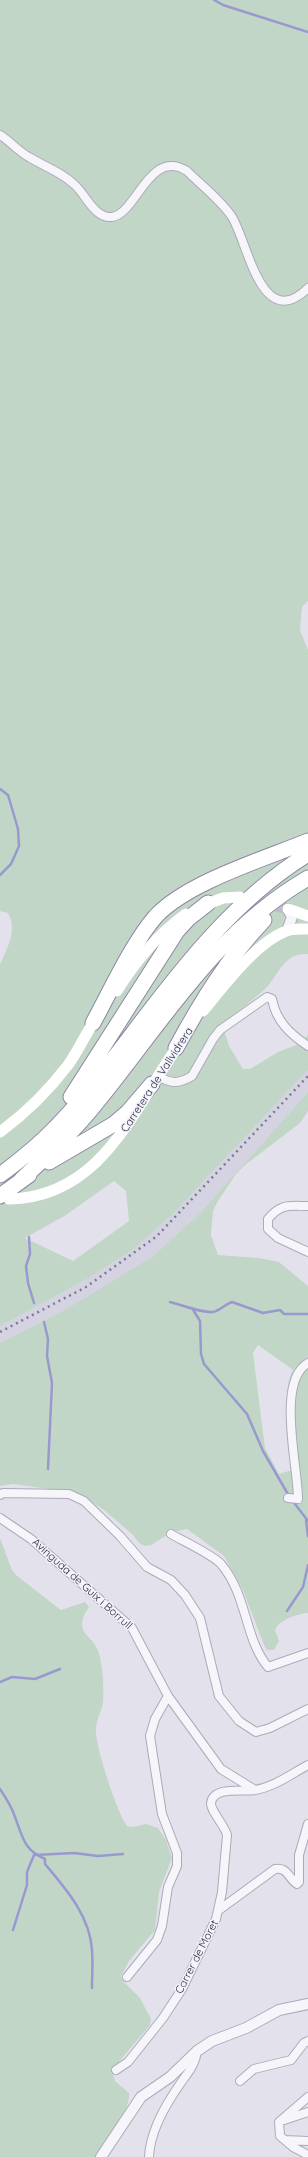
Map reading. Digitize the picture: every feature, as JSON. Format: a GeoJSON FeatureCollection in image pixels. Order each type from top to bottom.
{"type":"FeatureCollection","features":[{"type":"Feature","properties":{"kind":"highway"},"geometry":{"type":"LineString","coordinates":[[93,1023],[144,933],[156,916],[168,906],[209,881],[308,841]]}},
{"type":"Feature","properties":{"kind":"highway"},"geometry":{"type":"LineString","coordinates":[[4,1172],[55,1128],[103,1072],[182,971],[231,915],[280,871],[308,854]]}},
{"type":"Feature","properties":{"kind":"highway"},"geometry":{"type":"LineString","coordinates":[[5,1198],[21,1180],[63,1140],[97,1102],[162,1016],[204,965],[236,933],[263,910],[308,878]]}},
{"type":"Feature","properties":{"kind":"highway"},"geometry":{"type":"LineString","coordinates":[[176,1048],[204,998],[235,952],[266,918],[308,887]]}},
{"type":"Feature","properties":{"kind":"highway"},"geometry":{"type":"LineString","coordinates":[[4,1172],[62,1110],[177,931],[189,918],[208,903]]}},
{"type":"Feature","properties":{"kind":"highway"},"geometry":{"type":"LineString","coordinates":[[21,1180],[56,1157],[114,1124],[128,1112],[155,1080]]}},
{"type":"Feature","properties":{"kind":"main road"},"geometry":{"type":"LineString","coordinates":[[0,1132],[25,1112],[48,1089],[68,1065],[93,1023],[147,948],[186,914],[208,903],[223,898],[240,897]]}},
{"type":"Feature","properties":{"kind":"main road"},"geometry":{"type":"LineString","coordinates":[[288,909],[308,916]]}},
{"type":"Feature","properties":{"kind":"main road","name":"Carretera de Vallvidrera"},"geometry":{"type":"LineString","coordinates":[[5,1198],[28,1198],[47,1192],[72,1180],[88,1170],[107,1153],[121,1136],[176,1048],[245,962],[268,942],[287,930],[308,929]]}},
{"type":"Feature","properties":{"kind":"street"},"geometry":{"type":"LineString","coordinates":[[0,134],[28,157],[68,178],[97,213],[105,216],[117,215],[126,208],[146,182],[164,167],[178,166],[187,171],[231,214],[241,230],[255,274],[268,292],[275,298],[289,301],[301,295],[308,288]]}},
{"type":"Feature","properties":{"kind":"street"},"geometry":{"type":"LineString","coordinates":[[287,930],[292,917],[288,909]]}},
{"type":"Feature","properties":{"kind":"street"},"geometry":{"type":"LineString","coordinates":[[155,1080],[176,1083],[192,1076],[213,1039],[220,1030],[267,997],[272,999],[273,1009],[280,1022],[294,1037],[308,1046]]}},
{"type":"Feature","properties":{"kind":"street"},"geometry":{"type":"LineString","coordinates":[[308,1206],[285,1206],[276,1209],[268,1219],[268,1228],[278,1238],[308,1252]]}},
{"type":"Feature","properties":{"kind":"street"},"geometry":{"type":"LineString","coordinates":[[288,1498],[298,1499],[296,1463],[291,1429],[294,1380],[301,1366],[308,1363]]}},
{"type":"Feature","properties":{"kind":"street"},"geometry":{"type":"LineString","coordinates":[[0,1495],[3,1493],[69,1494],[84,1501],[120,1536],[147,1567],[172,1580],[200,1618],[219,1696],[239,1721],[256,1732],[270,1728],[308,1709]]}},
{"type":"Feature","properties":{"kind":"street","name":"Avinguda de Guix i Borrull"},"geometry":{"type":"LineString","coordinates":[[0,1518],[31,1538],[132,1628],[168,1696],[221,1768],[255,1790]]}},
{"type":"Feature","properties":{"kind":"street"},"geometry":{"type":"LineString","coordinates":[[171,1534],[220,1562],[235,1584],[258,1656],[268,1667],[308,1654]]}},
{"type":"Feature","properties":{"kind":"street"},"geometry":{"type":"LineString","coordinates":[[127,1977],[157,1940],[162,1926],[168,1887],[178,1866],[177,1853],[162,1814],[150,1736],[155,1719],[168,1696]]}},
{"type":"Feature","properties":{"kind":"street"},"geometry":{"type":"LineString","coordinates":[[219,1910],[227,1835],[225,1828],[211,1806],[211,1801],[215,1795],[221,1792],[255,1790],[278,1782],[308,1765]]}},
{"type":"Feature","properties":{"kind":"street","name":"Carrer de Moret"},"geometry":{"type":"LineString","coordinates":[[116,2070],[128,2062],[163,2018],[182,1989],[219,1910],[275,1869],[281,1868],[285,1870],[297,1884],[299,1882],[299,1855],[308,1824]]}},
{"type":"Feature","properties":{"kind":"street"},"geometry":{"type":"LineString","coordinates":[[101,2157],[138,2100],[170,2077],[197,2051],[212,2041],[246,2028],[280,2010],[308,2004]]}},
{"type":"Feature","properties":{"kind":"street"},"geometry":{"type":"LineString","coordinates":[[240,2081],[254,2070],[291,2060],[304,2043],[308,2041]]}},
{"type":"Feature","properties":{"kind":"street"},"geometry":{"type":"LineString","coordinates":[[149,2157],[150,2146],[167,2105],[192,2070],[197,2051]]}},
{"type":"Feature","properties":{"kind":"street"},"geometry":{"type":"LineString","coordinates":[[279,2122],[308,2097]]}},
{"type":"Feature","properties":{"kind":"street"},"geometry":{"type":"LineString","coordinates":[[279,2122],[308,2112]]}},
{"type":"Feature","properties":{"kind":"street"},"geometry":{"type":"LineString","coordinates":[[279,2122],[280,2136],[308,2156]]}},
{"type":"Feature","properties":{"kind":"street"},"geometry":{"type":"LineString","coordinates":[[285,2140],[308,2141]]}},
{"type":"Feature","properties":{"kind":"shaded area"},"geometry":{"type":"Polygon","coordinates":[[[308,1070],[308,1092],[200,1213],[153,1256],[68,1308],[0,1343],[0,1326],[89,1278],[134,1249],[173,1214],[308,1070]]]}},
{"type":"Feature","properties":{"kind":"green space"},"geometry":{"type":"Polygon","coordinates":[[[0,0],[308,0],[308,601],[302,607],[300,630],[308,650],[308,954],[300,954],[287,961],[264,990],[222,1023],[229,1046],[243,1069],[250,1069],[278,1052],[299,1044],[308,1035],[308,1070],[173,1214],[134,1249],[89,1278],[0,1326],[0,965],[8,946],[12,926],[8,913],[0,911],[0,0]],[[114,1181],[66,1215],[25,1238],[73,1261],[129,1221],[126,1191],[114,1181]]]}},
{"type":"Feature","properties":{"kind":"green space"},"geometry":{"type":"Polygon","coordinates":[[[308,1092],[308,1111],[300,1123],[245,1165],[236,1174],[213,1211],[211,1235],[218,1255],[259,1258],[279,1262],[308,1286],[308,1613],[284,1620],[277,1626],[275,1630],[279,1641],[274,1650],[267,1650],[264,1645],[242,1588],[224,1556],[187,1529],[172,1532],[151,1545],[145,1546],[140,1544],[132,1534],[104,1510],[78,1493],[13,1484],[0,1486],[0,1343],[68,1308],[153,1256],[200,1213],[308,1092]],[[258,1345],[253,1353],[265,1448],[279,1474],[295,1469],[290,1448],[287,1419],[288,1390],[293,1370],[258,1345]]]}},
{"type":"Feature","properties":{"kind":"green space"},"geometry":{"type":"Polygon","coordinates":[[[0,1538],[12,1570],[16,1575],[61,1610],[85,1602],[89,1607],[82,1624],[86,1634],[98,1649],[101,1662],[103,1703],[97,1721],[96,1733],[97,1742],[108,1781],[118,1808],[127,1826],[133,1827],[146,1824],[158,1828],[166,1840],[172,1858],[159,1892],[155,1930],[129,1961],[121,1976],[124,1982],[140,1998],[151,2019],[150,2025],[112,2070],[115,2081],[129,2093],[129,2100],[118,2126],[97,2157],[0,2157],[0,1538]]]}},
{"type":"Feature","properties":{"kind":"waterway"},"geometry":{"type":"LineString","coordinates":[[214,0],[223,5],[308,32]]}},
{"type":"Feature","properties":{"kind":"waterway"},"geometry":{"type":"LineString","coordinates":[[0,789],[8,795],[18,829],[19,846],[11,864],[0,875]]}},
{"type":"Feature","properties":{"kind":"waterway"},"geometry":{"type":"LineString","coordinates":[[29,1237],[30,1254],[26,1266],[28,1283],[34,1303]]}},
{"type":"Feature","properties":{"kind":"waterway"},"geometry":{"type":"LineString","coordinates":[[170,1302],[207,1312],[216,1311],[232,1302],[263,1313],[280,1310],[284,1314],[308,1314]]}},
{"type":"Feature","properties":{"kind":"waterway"},"geometry":{"type":"LineString","coordinates":[[192,1308],[200,1321],[201,1354],[204,1364],[247,1414],[263,1451],[289,1496]]}},
{"type":"Feature","properties":{"kind":"waterway"},"geometry":{"type":"LineString","coordinates":[[44,1322],[48,1339],[47,1356],[52,1383],[48,1469]]}},
{"type":"Feature","properties":{"kind":"waterway"},"geometry":{"type":"LineString","coordinates":[[292,1500],[308,1521]]}},
{"type":"Feature","properties":{"kind":"waterway"},"geometry":{"type":"LineString","coordinates":[[306,1520],[308,1536]]}},
{"type":"Feature","properties":{"kind":"waterway"},"geometry":{"type":"LineString","coordinates":[[287,1611],[303,1587],[308,1565]]}},
{"type":"Feature","properties":{"kind":"waterway"},"geometry":{"type":"LineString","coordinates":[[0,1682],[12,1677],[35,1679],[60,1669]]}},
{"type":"Feature","properties":{"kind":"waterway"},"geometry":{"type":"LineString","coordinates":[[0,1789],[7,1799],[28,1847],[33,1852],[45,1859],[45,1864],[69,1893],[82,1914],[87,1926],[92,1950],[92,1988]]}},
{"type":"Feature","properties":{"kind":"waterway"},"geometry":{"type":"LineString","coordinates":[[35,1855],[74,1853],[98,1856],[123,1854]]}},
{"type":"Feature","properties":{"kind":"waterway"},"geometry":{"type":"LineString","coordinates":[[13,1930],[27,1885],[27,1872],[34,1855]]}},
{"type":"Feature","properties":{"kind":"tunnel"},"geometry":{"type":"LineString","coordinates":[[244,898],[288,909]]}},
{"type":"Feature","properties":{"kind":"railway"},"geometry":{"type":"LineString","coordinates":[[0,1332],[86,1287],[157,1236],[308,1076]]}}]}
